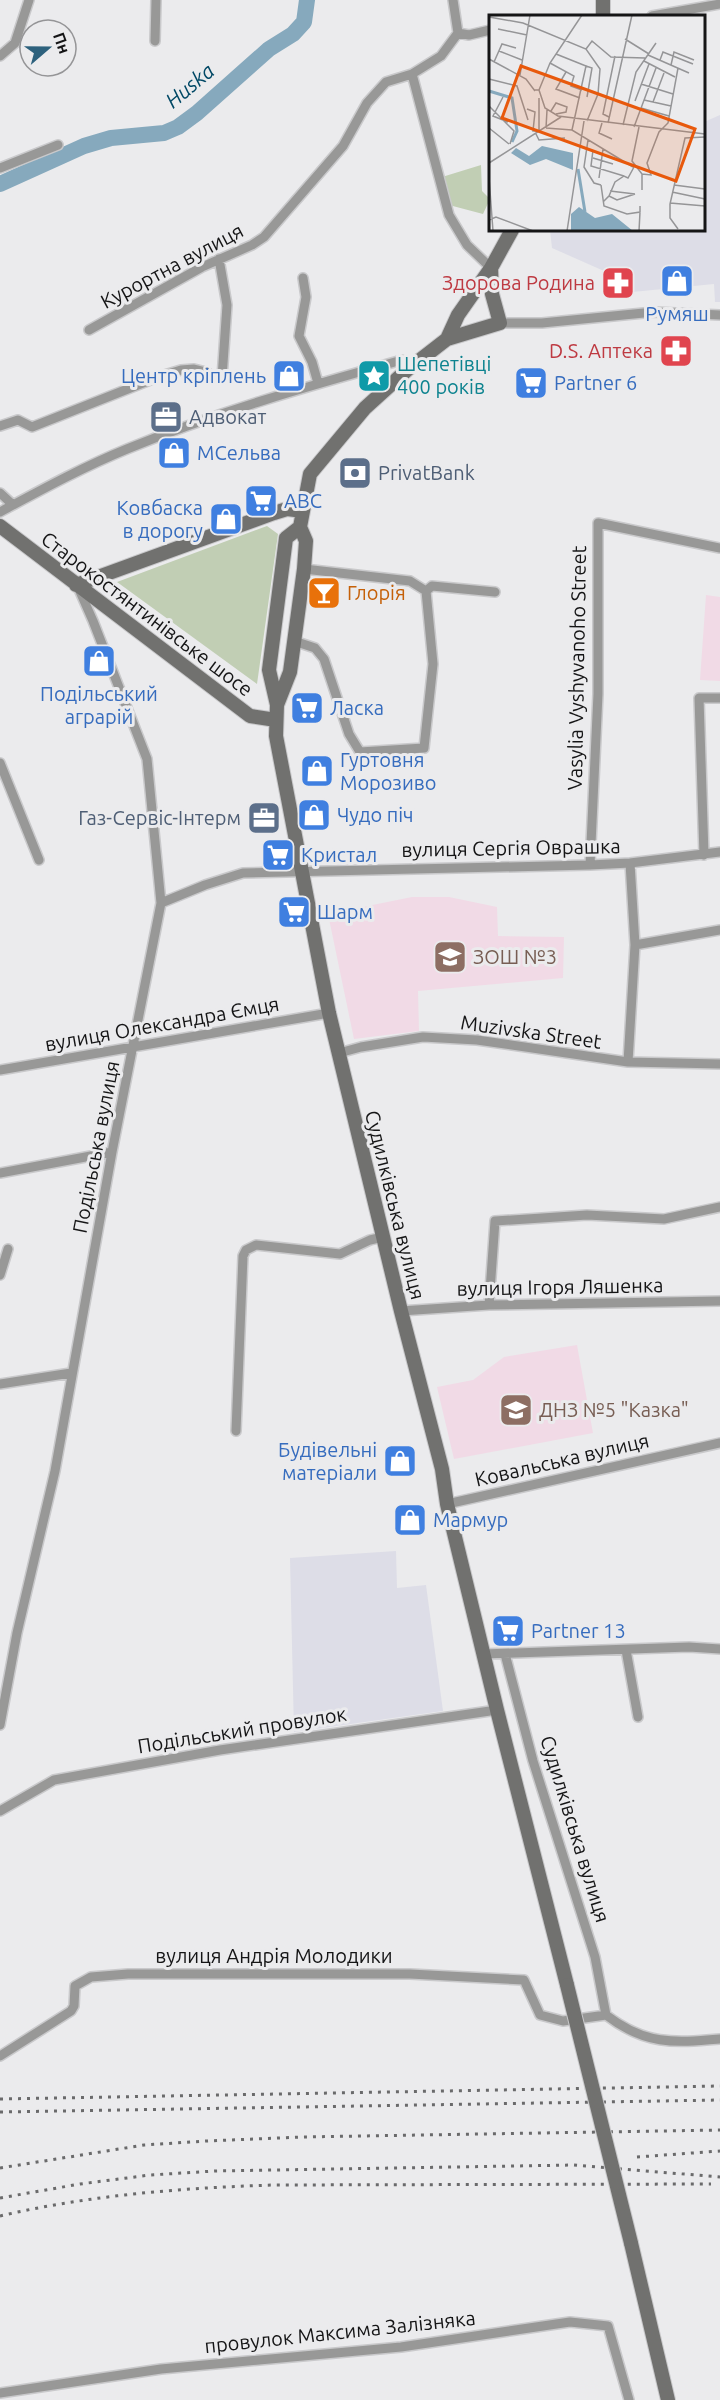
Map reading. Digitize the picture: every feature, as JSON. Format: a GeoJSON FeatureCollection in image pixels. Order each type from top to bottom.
{"type":"FeatureCollection","features":[{"type":"Feature","properties":{"kind":"main road"},"geometry":{"type":"LineString","coordinates":[[447,339],[458,315],[511,231]]}},
{"type":"Feature","properties":{"kind":"main road"},"geometry":{"type":"LineString","coordinates":[[300,527],[310,474],[365,408],[410,367],[447,339],[500,323],[492,294],[490,268]]}},
{"type":"Feature","properties":{"kind":"main road"},"geometry":{"type":"LineString","coordinates":[[76,585],[262,517],[287,510],[303,511]]}},
{"type":"Feature","properties":{"kind":"main road","name":"Старокостянтинівське шосе"},"geometry":{"type":"LineString","coordinates":[[0,526],[250,716],[276,720]]}},
{"type":"Feature","properties":{"kind":"main road","name":"Судилківська вулиця"},"geometry":{"type":"LineString","coordinates":[[277,705],[290,672],[304,569],[306,541],[300,527],[286,538],[269,670],[277,705],[276,736],[329,1013],[401,1311],[442,1468],[447,1504],[497,1710],[631,2243],[668,2400]]}},
{"type":"Feature","properties":{"kind":"street"},"geometry":{"type":"LineString","coordinates":[[0,56],[15,43],[29,0]]}},
{"type":"Feature","properties":{"kind":"street"},"geometry":{"type":"LineString","coordinates":[[155,41],[156,0]]}},
{"type":"Feature","properties":{"kind":"street"},"geometry":{"type":"LineString","coordinates":[[453,0],[458,33],[469,34],[489,30]]}},
{"type":"Feature","properties":{"kind":"street"},"geometry":{"type":"LineString","coordinates":[[658,15],[720,4]]}},
{"type":"Feature","properties":{"kind":"street","name":"Курортна вулиця"},"geometry":{"type":"LineString","coordinates":[[89,330],[264,237],[343,146],[367,103],[386,82],[412,74],[441,56],[458,33]]}},
{"type":"Feature","properties":{"kind":"street"},"geometry":{"type":"LineString","coordinates":[[412,74],[449,215],[467,245],[490,268]]}},
{"type":"Feature","properties":{"kind":"street"},"geometry":{"type":"LineString","coordinates":[[0,168],[58,145]]}},
{"type":"Feature","properties":{"kind":"street"},"geometry":{"type":"LineString","coordinates":[[0,426],[18,420],[32,427],[181,370],[194,369],[206,372],[216,379],[222,378],[227,305],[219,259]]}},
{"type":"Feature","properties":{"kind":"street"},"geometry":{"type":"LineString","coordinates":[[303,278],[306,297],[299,336],[312,362],[318,383]]}},
{"type":"Feature","properties":{"kind":"street"},"geometry":{"type":"LineString","coordinates":[[500,323],[542,324],[654,312],[720,315]]}},
{"type":"Feature","properties":{"kind":"street"},"geometry":{"type":"LineString","coordinates":[[0,512],[125,450],[225,412],[402,360],[410,367]]}},
{"type":"Feature","properties":{"kind":"street"},"geometry":{"type":"LineString","coordinates":[[0,493],[13,505]]}},
{"type":"Feature","properties":{"kind":"street","name":"Vasylia Vyshyvanoho Street"},"geometry":{"type":"LineString","coordinates":[[590,866],[598,694],[598,523],[720,548]]}},
{"type":"Feature","properties":{"kind":"street"},"geometry":{"type":"LineString","coordinates":[[304,569],[410,581],[426,591]]}},
{"type":"Feature","properties":{"kind":"street","name":"Подільська вулиця"},"geometry":{"type":"LineString","coordinates":[[0,1725],[17,1633],[55,1471],[112,1152],[135,1047],[161,903],[147,759],[93,621],[76,585]]}},
{"type":"Feature","properties":{"kind":"street"},"geometry":{"type":"LineString","coordinates":[[426,591],[432,586],[495,592]]}},
{"type":"Feature","properties":{"kind":"street"},"geometry":{"type":"LineString","coordinates":[[294,641],[315,648],[324,659],[349,734],[360,752],[423,748],[433,664],[426,591]]}},
{"type":"Feature","properties":{"kind":"street"},"geometry":{"type":"LineString","coordinates":[[704,855],[699,698],[720,698]]}},
{"type":"Feature","properties":{"kind":"street"},"geometry":{"type":"LineString","coordinates":[[0,763],[39,860]]}},
{"type":"Feature","properties":{"kind":"street","name":"вулиця Сергія Оврашка"},"geometry":{"type":"LineString","coordinates":[[161,903],[243,873],[301,870],[590,866],[720,852]]}},
{"type":"Feature","properties":{"kind":"street"},"geometry":{"type":"LineString","coordinates":[[628,1062],[635,945],[630,863]]}},
{"type":"Feature","properties":{"kind":"street"},"geometry":{"type":"LineString","coordinates":[[635,945],[720,930]]}},
{"type":"Feature","properties":{"kind":"street","name":"вулиця Олександра Ємця"},"geometry":{"type":"LineString","coordinates":[[0,1070],[329,1013]]}},
{"type":"Feature","properties":{"kind":"street","name":"Muzivska Street"},"geometry":{"type":"LineString","coordinates":[[339,1053],[423,1037],[477,1040],[628,1062],[720,1064]]}},
{"type":"Feature","properties":{"kind":"street"},"geometry":{"type":"LineString","coordinates":[[0,1173],[112,1152]]}},
{"type":"Feature","properties":{"kind":"street"},"geometry":{"type":"LineString","coordinates":[[489,1305],[495,1221],[587,1215],[664,1219],[720,1207]]}},
{"type":"Feature","properties":{"kind":"street"},"geometry":{"type":"LineString","coordinates":[[236,1431],[243,1256],[246,1250],[256,1245],[340,1254],[370,1240],[383,1237]]}},
{"type":"Feature","properties":{"kind":"street"},"geometry":{"type":"LineString","coordinates":[[0,1275],[8,1249]]}},
{"type":"Feature","properties":{"kind":"street","name":"вулиця Ігоря Ляшенка"},"geometry":{"type":"LineString","coordinates":[[401,1311],[489,1305],[720,1301]]}},
{"type":"Feature","properties":{"kind":"street"},"geometry":{"type":"LineString","coordinates":[[0,1384],[71,1373]]}},
{"type":"Feature","properties":{"kind":"street","name":"Ковальська вулиця"},"geometry":{"type":"LineString","coordinates":[[447,1504],[720,1443]]}},
{"type":"Feature","properties":{"kind":"street"},"geometry":{"type":"LineString","coordinates":[[484,1654],[720,1648]]}},
{"type":"Feature","properties":{"kind":"street"},"geometry":{"type":"LineString","coordinates":[[626,1650],[638,1717]]}},
{"type":"Feature","properties":{"kind":"street","name":"Судилківська вулиця"},"geometry":{"type":"LineString","coordinates":[[505,1654],[532,1761],[595,1957],[606,2016]]}},
{"type":"Feature","properties":{"kind":"street","name":"Подільський провулок"},"geometry":{"type":"LineString","coordinates":[[0,1811],[54,1780],[220,1749],[497,1710]]}},
{"type":"Feature","properties":{"kind":"street","name":"вулиця Андрія Молодики"},"geometry":{"type":"LineString","coordinates":[[0,2056],[71,2011],[74,2006],[75,1986],[91,1977],[128,1974],[410,1974],[524,1980],[540,2015],[563,2021],[606,2016]]}},
{"type":"Feature","properties":{"kind":"street"},"geometry":{"type":"LineString","coordinates":[[606,2016],[634,2033],[654,2039],[676,2043],[720,2039]]}},
{"type":"Feature","properties":{"kind":"street","name":"провулок Максима Залізняка"},"geometry":{"type":"LineString","coordinates":[[0,2393],[161,2369],[401,2347],[570,2322],[608,2326],[629,2400]]}},
{"type":"Feature","properties":{"kind":"shaded area"},"geometry":{"type":"Polygon","coordinates":[[[720,115],[720,302],[715,302],[714,284],[622,293],[618,270],[604,271],[552,248],[550,231],[705,231],[705,122],[720,115]]]}},
{"type":"Feature","properties":{"kind":"shaded area"},"geometry":{"type":"Polygon","coordinates":[[[706,595],[720,597],[720,681],[700,680],[706,595]]]}},
{"type":"Feature","properties":{"kind":"shaded area","name":"ЗОШ №3"},"geometry":{"type":"Polygon","coordinates":[[[412,897],[449,897],[497,907],[498,936],[564,937],[563,978],[418,991],[419,1031],[354,1039],[328,914],[412,897]]]}},
{"type":"Feature","properties":{"kind":"shaded area","name":"ДНЗ №5 \"Казка\""},"geometry":{"type":"Polygon","coordinates":[[[577,1345],[593,1433],[454,1459],[437,1387],[473,1380],[504,1357],[577,1345]]]}},
{"type":"Feature","properties":{"kind":"shaded area"},"geometry":{"type":"Polygon","coordinates":[[[396,1551],[397,1588],[426,1585],[443,1711],[294,1732],[290,1558],[396,1551]]]}},
{"type":"Feature","properties":{"kind":"green space"},"geometry":{"type":"Polygon","coordinates":[[[481,165],[482,191],[489,198],[483,214],[449,205],[442,177],[481,165]]]}},
{"type":"Feature","properties":{"kind":"green space"},"geometry":{"type":"Polygon","coordinates":[[[267,526],[278,534],[257,684],[117,582],[267,526]]]}},
{"type":"Feature","properties":{"kind":"waterway","name":"Huska"},"geometry":{"type":"LineString","coordinates":[[0,184],[84,146],[111,138],[164,133],[178,127],[269,49],[293,34],[304,22],[307,0]]}},
{"type":"Feature","properties":{"kind":"railway"},"geometry":{"type":"LineString","coordinates":[[0,2099],[720,2086]]}},
{"type":"Feature","properties":{"kind":"railway"},"geometry":{"type":"LineString","coordinates":[[0,2112],[720,2100]]}},
{"type":"Feature","properties":{"kind":"railway"},"geometry":{"type":"LineString","coordinates":[[0,2168],[144,2145],[206,2141],[301,2137],[720,2130]]}},
{"type":"Feature","properties":{"kind":"railway"},"geometry":{"type":"LineString","coordinates":[[637,2157],[720,2151]]}},
{"type":"Feature","properties":{"kind":"railway"},"geometry":{"type":"LineString","coordinates":[[0,2198],[150,2175],[215,2171],[573,2165],[720,2177]]}},
{"type":"Feature","properties":{"kind":"railway"},"geometry":{"type":"LineString","coordinates":[[0,2216],[102,2198],[239,2186],[711,2184]]}},
{"type":"Feature","properties":{"kind":"place","name":"Румяш"},"geometry":{"type":"Point","coordinates":[677,281]}},
{"type":"Feature","properties":{"kind":"place","name":"Здорова Родина"},"geometry":{"type":"Point","coordinates":[618,283]}},
{"type":"Feature","properties":{"kind":"place","name":"D.S. Аптека"},"geometry":{"type":"Point","coordinates":[676,351]}},
{"type":"Feature","properties":{"kind":"place","name":"Центр кріплень"},"geometry":{"type":"Point","coordinates":[289,376]}},
{"type":"Feature","properties":{"kind":"place","name":"Шепетівці 400 років"},"geometry":{"type":"Point","coordinates":[374,376]}},
{"type":"Feature","properties":{"kind":"place","name":"Partner 6"},"geometry":{"type":"Point","coordinates":[531,383]}},
{"type":"Feature","properties":{"kind":"place","name":"Адвокат"},"geometry":{"type":"Point","coordinates":[166,417]}},
{"type":"Feature","properties":{"kind":"place","name":"МСельва"},"geometry":{"type":"Point","coordinates":[174,453]}},
{"type":"Feature","properties":{"kind":"place","name":"PrivatBank"},"geometry":{"type":"Point","coordinates":[355,473]}},
{"type":"Feature","properties":{"kind":"place","name":"АВС"},"geometry":{"type":"Point","coordinates":[261,501]}},
{"type":"Feature","properties":{"kind":"place","name":"Ковбаска в дорогу"},"geometry":{"type":"Point","coordinates":[226,519]}},
{"type":"Feature","properties":{"kind":"place","name":"Глорія"},"geometry":{"type":"Point","coordinates":[324,593]}},
{"type":"Feature","properties":{"kind":"place","name":"Подільський аграрій"},"geometry":{"type":"Point","coordinates":[99,661]}},
{"type":"Feature","properties":{"kind":"place","name":"Ласка"},"geometry":{"type":"Point","coordinates":[307,708]}},
{"type":"Feature","properties":{"kind":"place","name":"Гуртовня Морозиво"},"geometry":{"type":"Point","coordinates":[317,771]}},
{"type":"Feature","properties":{"kind":"place","name":"Чудо піч"},"geometry":{"type":"Point","coordinates":[314,815]}},
{"type":"Feature","properties":{"kind":"place","name":"Газ-Сервіс-Інтерм"},"geometry":{"type":"Point","coordinates":[264,818]}},
{"type":"Feature","properties":{"kind":"place","name":"Кристал"},"geometry":{"type":"Point","coordinates":[278,855]}},
{"type":"Feature","properties":{"kind":"place","name":"Шарм"},"geometry":{"type":"Point","coordinates":[294,912]}},
{"type":"Feature","properties":{"kind":"place","name":"ЗОШ №3"},"geometry":{"type":"Point","coordinates":[450,957]}},
{"type":"Feature","properties":{"kind":"place","name":"ДНЗ №5 \"Казка\""},"geometry":{"type":"Point","coordinates":[516,1410]}},
{"type":"Feature","properties":{"kind":"place","name":"Будівельні матеріали"},"geometry":{"type":"Point","coordinates":[400,1461]}},
{"type":"Feature","properties":{"kind":"place","name":"Мармур"},"geometry":{"type":"Point","coordinates":[410,1520]}},
{"type":"Feature","properties":{"kind":"place","name":"Partner 13"},"geometry":{"type":"Point","coordinates":[508,1631]}}]}
